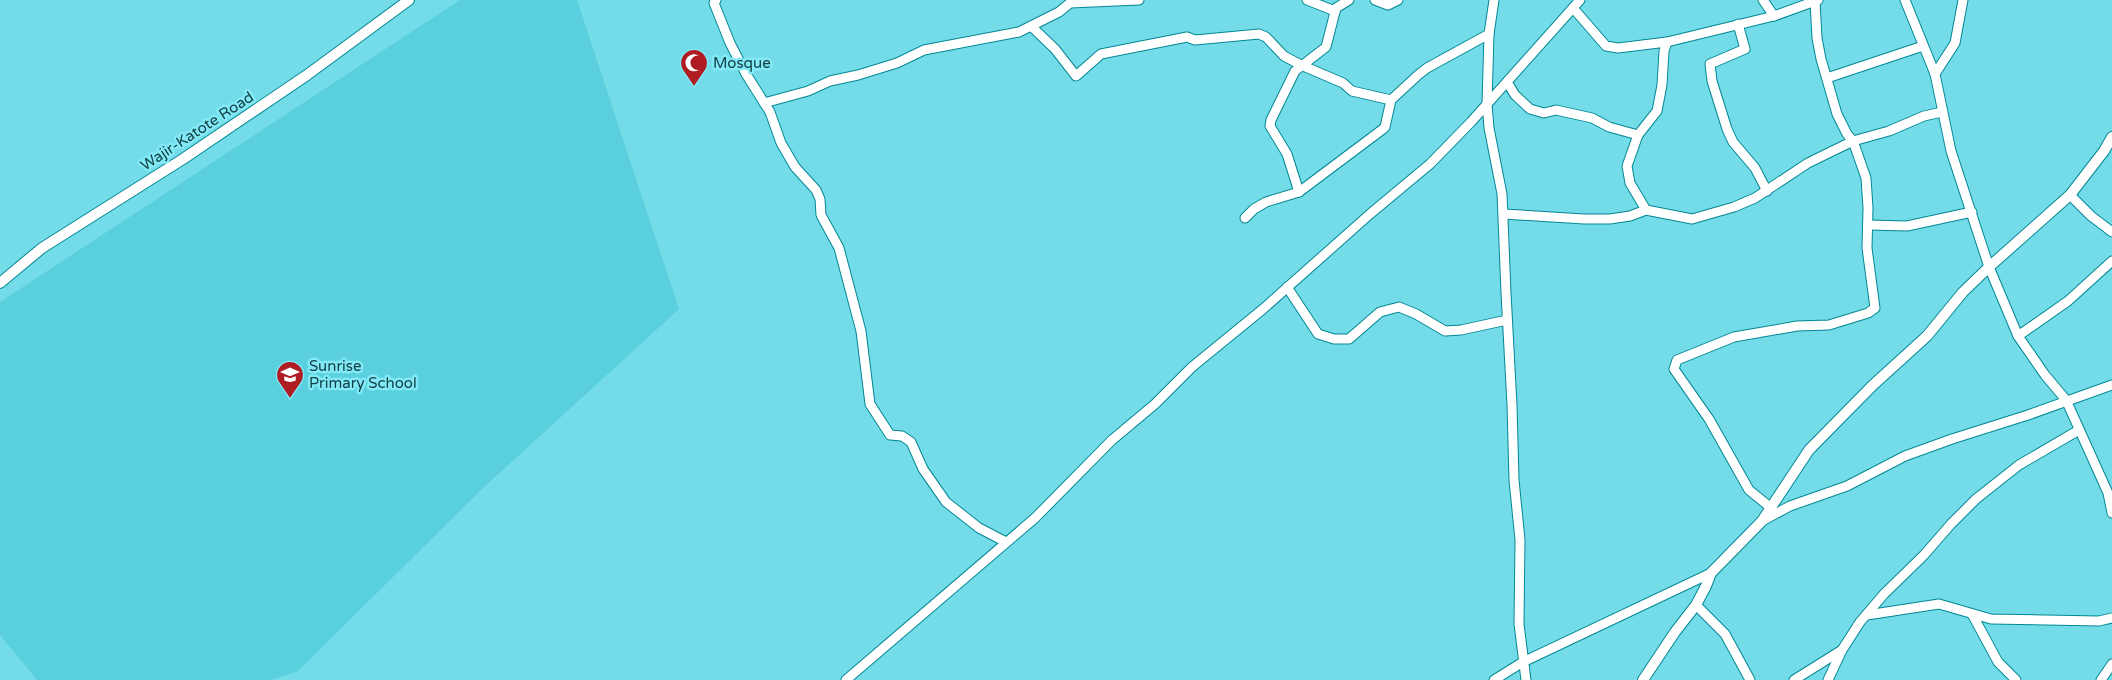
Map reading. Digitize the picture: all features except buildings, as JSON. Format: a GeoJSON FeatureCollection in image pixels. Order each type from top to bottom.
{"type":"FeatureCollection","features":[{"type":"Feature","properties":{"kind":"street","name":"Wajir-Katote Road"},"geometry":{"type":"LineString","coordinates":[[0,283],[42,248],[200,148],[307,76],[410,0]]}},
{"type":"Feature","properties":{"kind":"street"},"geometry":{"type":"LineString","coordinates":[[716,0],[714,3],[730,43],[746,74],[770,112],[780,143],[795,166],[816,190],[820,199],[821,215],[839,248],[861,332],[870,404],[890,435],[902,436],[911,442],[923,469],[946,502],[980,528],[1006,542]]}},
{"type":"Feature","properties":{"kind":"street"},"geometry":{"type":"LineString","coordinates":[[764,103],[808,91],[830,81],[897,63],[924,50],[1020,32],[1059,12],[1070,3],[1139,0]]}},
{"type":"Feature","properties":{"kind":"street"},"geometry":{"type":"LineString","coordinates":[[1307,0],[1335,11]]}},
{"type":"Feature","properties":{"kind":"street"},"geometry":{"type":"LineString","coordinates":[[1299,192],[1287,154],[1270,124],[1291,78],[1301,65],[1315,57],[1326,47],[1336,8],[1349,0]]}},
{"type":"Feature","properties":{"kind":"street"},"geometry":{"type":"LineString","coordinates":[[1375,0],[1388,5],[1398,0]]}},
{"type":"Feature","properties":{"kind":"street"},"geometry":{"type":"LineString","coordinates":[[1494,0],[1489,34],[1487,104],[1489,128],[1500,178],[1504,214],[1514,480],[1520,540],[1519,624],[1526,680]]}},
{"type":"Feature","properties":{"kind":"street"},"geometry":{"type":"LineString","coordinates":[[846,680],[1035,518],[1112,440],[1155,404],[1192,367],[1430,164],[1487,104],[1580,0]]}},
{"type":"Feature","properties":{"kind":"street"},"geometry":{"type":"LineString","coordinates":[[1763,0],[1774,16]]}},
{"type":"Feature","properties":{"kind":"street"},"geometry":{"type":"LineString","coordinates":[[1573,8],[1606,46],[1618,48],[1667,42],[1774,16],[1816,0],[1817,38],[1839,121],[1853,141],[1866,178],[1868,225],[1866,235],[1875,308],[1868,313],[1829,325],[1789,327],[1734,337],[1677,360],[1674,369],[1709,419],[1750,490],[1770,506]]}},
{"type":"Feature","properties":{"kind":"street"},"geometry":{"type":"LineString","coordinates":[[1904,0],[1935,74],[1951,150],[1989,267],[2018,336],[2045,375],[2066,400],[2108,492],[2112,512]]}},
{"type":"Feature","properties":{"kind":"street"},"geometry":{"type":"LineString","coordinates":[[1935,74],[1955,43],[1963,0]]}},
{"type":"Feature","properties":{"kind":"street"},"geometry":{"type":"LineString","coordinates":[[1738,24],[1744,49],[1710,64],[1712,81],[1733,142],[1755,168],[1767,190]]}},
{"type":"Feature","properties":{"kind":"street"},"geometry":{"type":"LineString","coordinates":[[1031,26],[1055,50],[1076,76],[1101,54],[1187,37],[1195,40],[1259,34],[1266,37],[1284,56],[1343,83],[1352,91],[1392,100]]}},
{"type":"Feature","properties":{"kind":"street"},"geometry":{"type":"LineString","coordinates":[[1245,218],[1254,209],[1266,202],[1299,192],[1383,129],[1392,100],[1427,68],[1489,34]]}},
{"type":"Feature","properties":{"kind":"street"},"geometry":{"type":"LineString","coordinates":[[1646,210],[1633,189],[1627,174],[1628,159],[1638,135],[1657,111],[1662,85],[1664,51],[1667,42]]}},
{"type":"Feature","properties":{"kind":"street"},"geometry":{"type":"LineString","coordinates":[[1827,78],[1923,46]]}},
{"type":"Feature","properties":{"kind":"street"},"geometry":{"type":"LineString","coordinates":[[1507,82],[1515,95],[1530,109],[1544,113],[1556,110],[1592,118],[1609,127],[1638,135]]}},
{"type":"Feature","properties":{"kind":"street"},"geometry":{"type":"LineString","coordinates":[[1504,214],[1584,220],[1630,216],[1646,210],[1692,219],[1734,207],[1755,198],[1808,163],[1853,141],[1889,131],[1924,116],[1942,112]]}},
{"type":"Feature","properties":{"kind":"street"},"geometry":{"type":"LineString","coordinates":[[1494,680],[1523,662],[1711,573],[1762,521],[1770,506],[1809,450],[1873,384],[1927,336],[1963,292],[2070,195],[2104,151],[2112,137]]}},
{"type":"Feature","properties":{"kind":"street"},"geometry":{"type":"LineString","coordinates":[[2070,195],[2091,216],[2112,232]]}},
{"type":"Feature","properties":{"kind":"street"},"geometry":{"type":"LineString","coordinates":[[1868,225],[1907,226],[1972,212]]}},
{"type":"Feature","properties":{"kind":"street"},"geometry":{"type":"LineString","coordinates":[[2018,336],[2068,301],[2112,262]]}},
{"type":"Feature","properties":{"kind":"street"},"geometry":{"type":"LineString","coordinates":[[1287,287],[1318,334],[1334,339],[1349,339],[1380,312],[1399,307],[1416,314],[1445,331],[1461,330],[1507,320]]}},
{"type":"Feature","properties":{"kind":"street"},"geometry":{"type":"LineString","coordinates":[[1762,521],[1790,506],[1847,486],[1905,456],[1952,438],[2028,415],[2112,384]]}},
{"type":"Feature","properties":{"kind":"street"},"geometry":{"type":"LineString","coordinates":[[1828,680],[1842,650],[1884,594],[1924,555],[1976,499],[2019,465],[2079,430]]}},
{"type":"Feature","properties":{"kind":"street"},"geometry":{"type":"LineString","coordinates":[[1643,680],[1669,640],[1696,605],[1711,573]]}},
{"type":"Feature","properties":{"kind":"street"},"geometry":{"type":"LineString","coordinates":[[1867,615],[1939,604],[1991,619],[2099,621],[2112,618]]}},
{"type":"Feature","properties":{"kind":"street"},"geometry":{"type":"LineString","coordinates":[[1696,605],[1724,634],[1750,680]]}},
{"type":"Feature","properties":{"kind":"street"},"geometry":{"type":"LineString","coordinates":[[1972,614],[1998,662],[2016,680]]}},
{"type":"Feature","properties":{"kind":"street"},"geometry":{"type":"LineString","coordinates":[[1794,680],[1842,650]]}},
{"type":"Feature","properties":{"kind":"street"},"geometry":{"type":"LineString","coordinates":[[2101,680],[2112,664]]}},
{"type":"Feature","properties":{"kind":"shaded area","name":"Sunrise Primary School"},"geometry":{"type":"Polygon","coordinates":[[[460,0],[577,0],[679,309],[483,488],[298,671],[271,680],[37,680],[0,635],[0,302],[460,0]]]}},
{"type":"Feature","properties":{"kind":"place","name":"Mosque"},"geometry":{"type":"Point","coordinates":[694,87]}},
{"type":"Feature","properties":{"kind":"place","name":"Sunrise Primary School"},"geometry":{"type":"Point","coordinates":[290,399]}}]}
